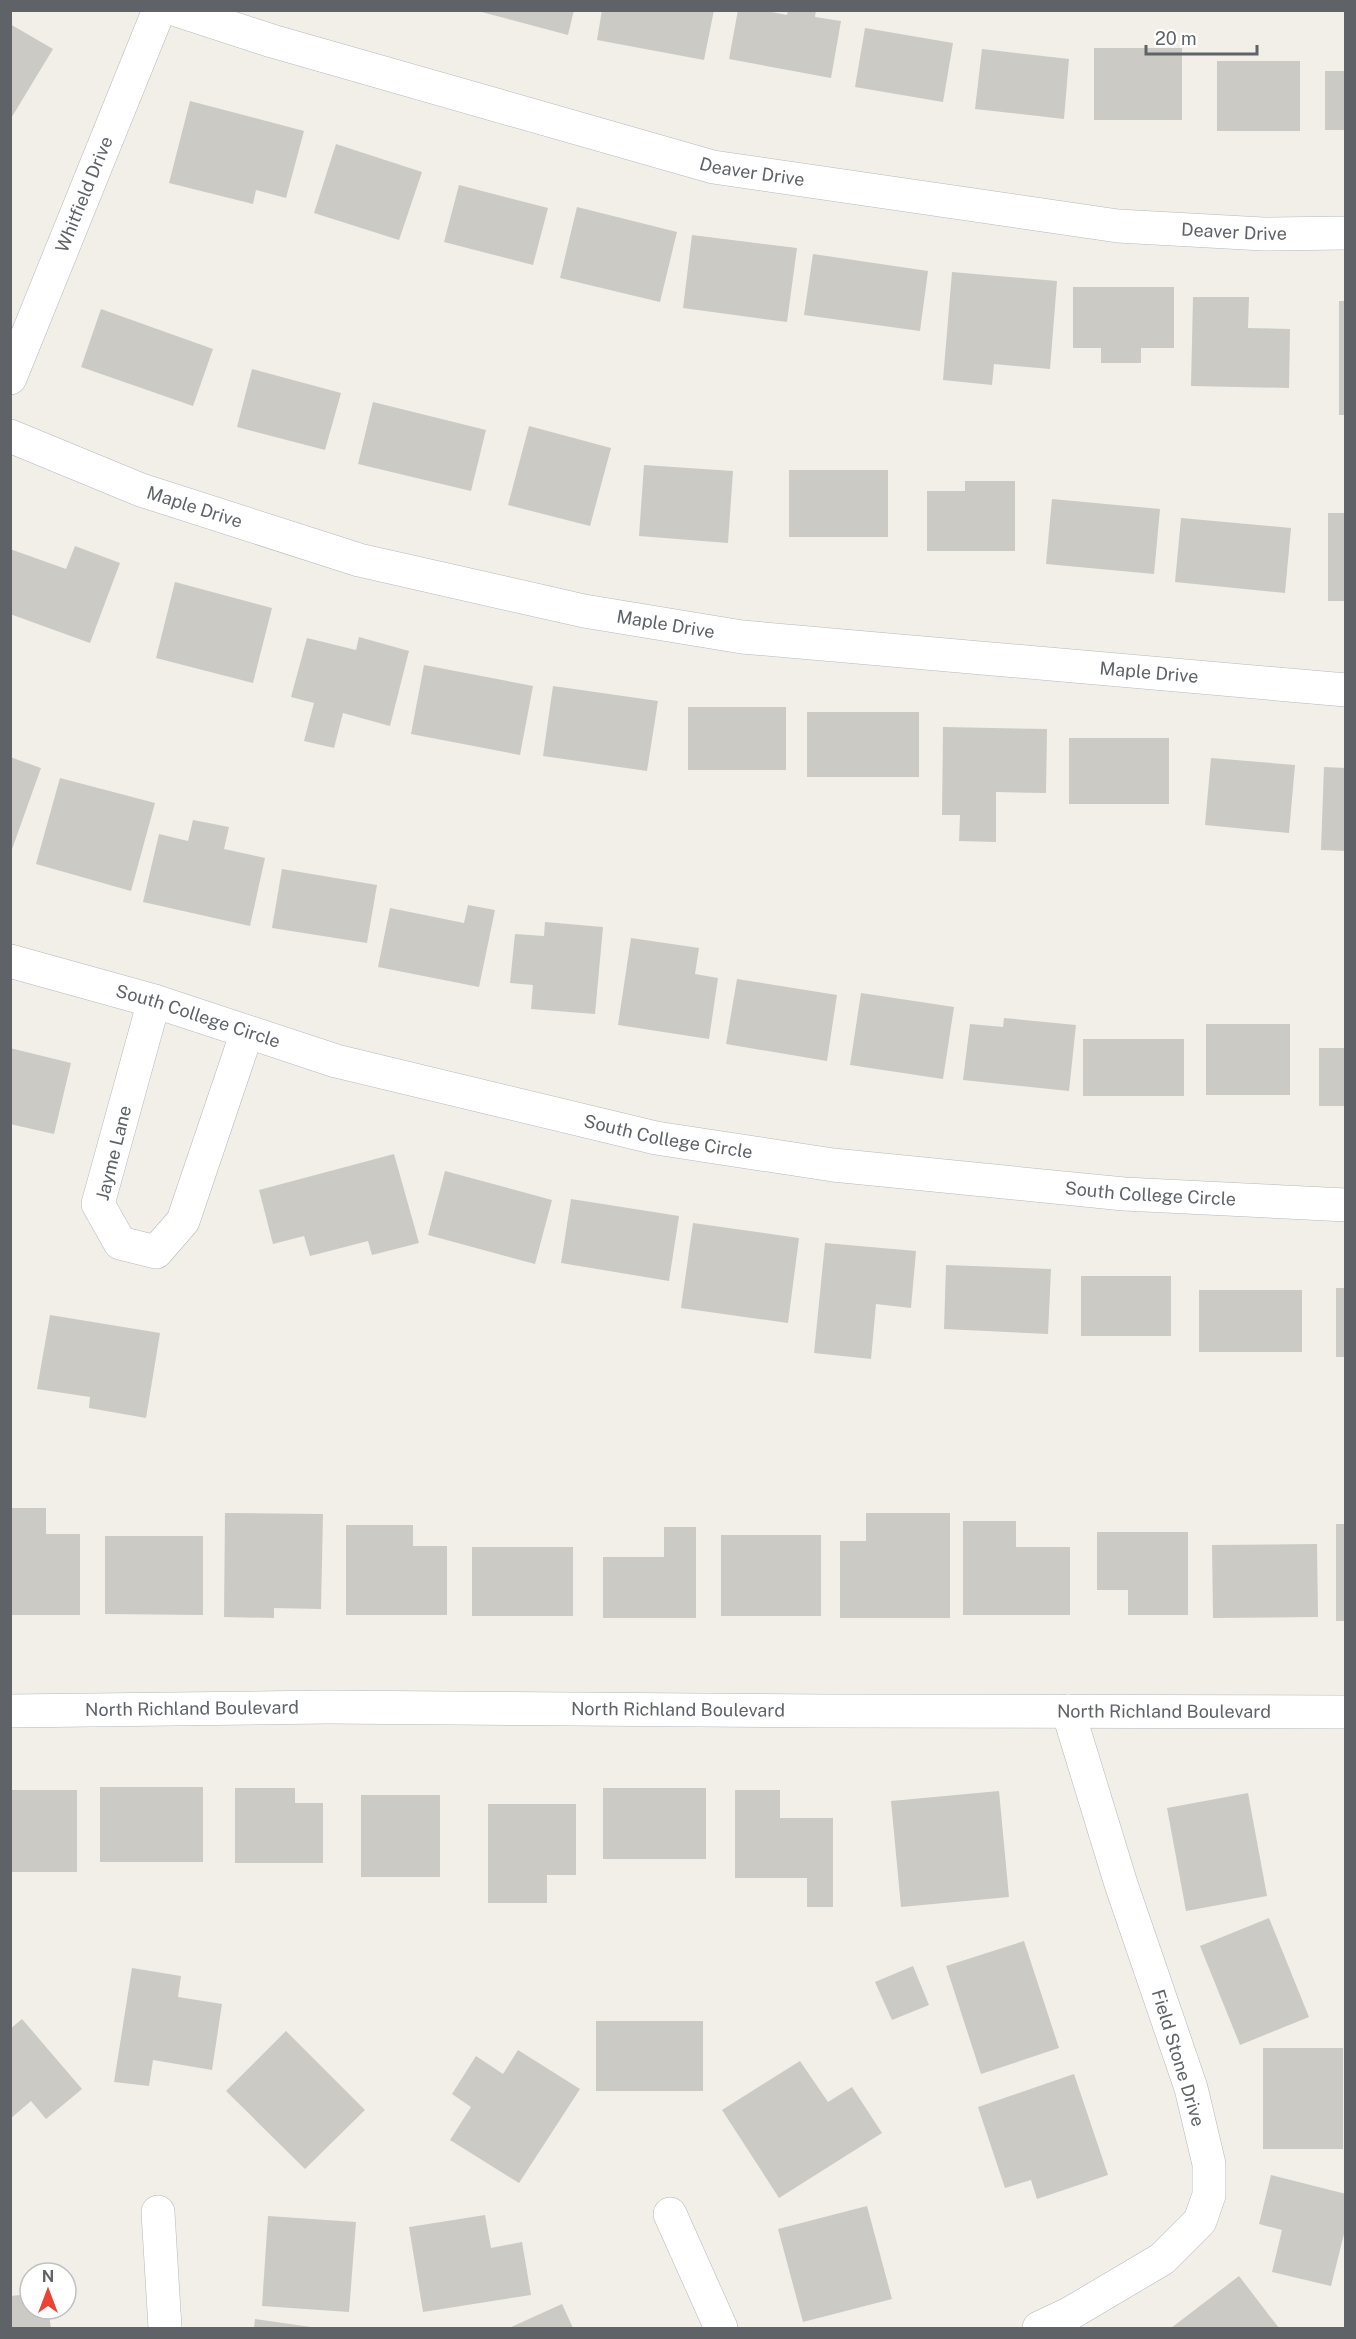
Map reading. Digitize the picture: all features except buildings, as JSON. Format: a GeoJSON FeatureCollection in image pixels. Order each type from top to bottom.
{"type":"FeatureCollection","features":[{"type":"Feature","properties":{"kind":"street","name":"Whitfield Drive"},"geometry":{"type":"LineString","coordinates":[[10,378],[159,10]]}},
{"type":"Feature","properties":{"kind":"street","name":"Deaver Drive"},"geometry":{"type":"LineString","coordinates":[[177,10],[272,41],[713,167],[1118,226],[1263,234],[1346,233]]}},
{"type":"Feature","properties":{"kind":"street","name":"Maple Drive"},"geometry":{"type":"LineString","coordinates":[[10,436],[141,490],[359,560],[584,611],[742,637],[1346,690]]}},
{"type":"Feature","properties":{"kind":"street","name":"South College Circle"},"geometry":{"type":"LineString","coordinates":[[10,961],[154,1001],[336,1061],[656,1138],[833,1165],[1124,1194],[1346,1205]]}},
{"type":"Feature","properties":{"kind":"street","name":"Jayme Lane"},"geometry":{"type":"LineString","coordinates":[[154,1001],[98,1204],[120,1243],[156,1252],[183,1221],[247,1032]]}},
{"type":"Feature","properties":{"kind":"street","name":"North Richland Boulevard"},"geometry":{"type":"LineString","coordinates":[[10,1711],[327,1707],[1346,1712]]}},
{"type":"Feature","properties":{"kind":"street","name":"Field Stone Drive"},"geometry":{"type":"LineString","coordinates":[[1039,2328],[1069,2314],[1162,2259],[1200,2221],[1209,2195],[1209,2163],[1191,2088],[1121,1884],[1068,1711]]}},
{"type":"Feature","properties":{"kind":"street"},"geometry":{"type":"LineString","coordinates":[[158,2212],[165,2328]]}},
{"type":"Feature","properties":{"kind":"street"},"geometry":{"type":"LineString","coordinates":[[670,2214],[721,2328]]}}]}
